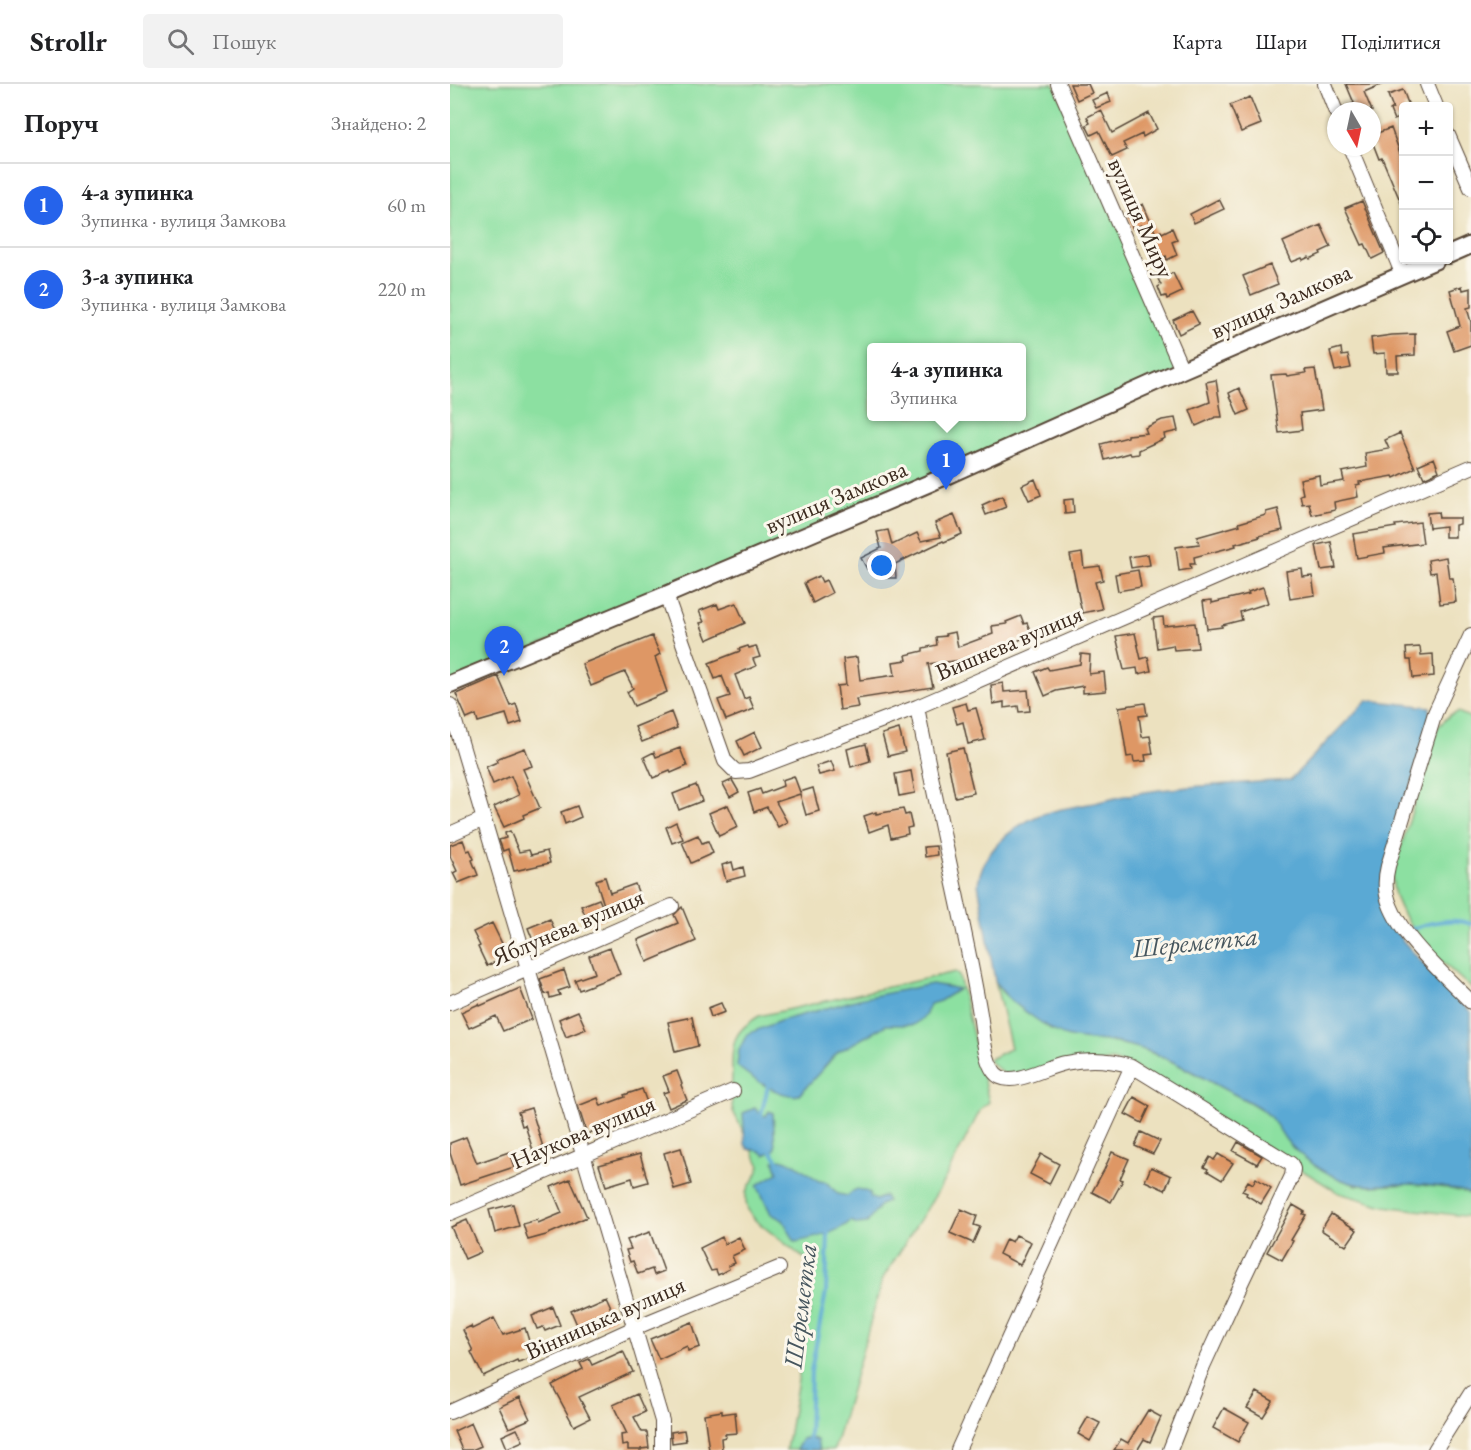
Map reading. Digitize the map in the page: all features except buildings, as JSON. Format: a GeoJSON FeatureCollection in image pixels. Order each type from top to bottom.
{"type":"FeatureCollection","features":[{"type":"Feature","properties":{"kind":"street","name":"вулиця Миру"},"geometry":{"type":"LineString","coordinates":[[1058,84],[1182,370]]}},
{"type":"Feature","properties":{"kind":"street"},"geometry":{"type":"LineString","coordinates":[[1325,84],[1332,102]]}},
{"type":"Feature","properties":{"kind":"street"},"geometry":{"type":"LineString","coordinates":[[1427,84],[1434,102]]}},
{"type":"Feature","properties":{"kind":"street"},"geometry":{"type":"LineString","coordinates":[[1453,145],[1471,188]]}},
{"type":"Feature","properties":{"kind":"street"},"geometry":{"type":"LineString","coordinates":[[1354,156],[1402,273]]}},
{"type":"Feature","properties":{"kind":"street"},"geometry":{"type":"LineString","coordinates":[[1453,253],[1471,245]]}},
{"type":"Feature","properties":{"kind":"street","name":"вулиця Замкова"},"geometry":{"type":"LineString","coordinates":[[450,684],[666,596],[919,488],[1426,264]]}},
{"type":"Feature","properties":{"kind":"street","name":"Вишнева вулиця"},"geometry":{"type":"LineString","coordinates":[[666,596],[725,761],[736,772],[749,771],[917,707],[1471,466]]}},
{"type":"Feature","properties":{"kind":"street"},"geometry":{"type":"LineString","coordinates":[[1471,637],[1435,713],[1388,866],[1386,890],[1389,904],[1408,936],[1471,1002]]}},
{"type":"Feature","properties":{"kind":"street"},"geometry":{"type":"LineString","coordinates":[[450,705],[662,1421],[662,1450]]}},
{"type":"Feature","properties":{"kind":"street"},"geometry":{"type":"LineString","coordinates":[[917,707],[975,985],[986,1051],[993,1071],[1003,1078],[1010,1079],[1058,1064],[1080,1060],[1112,1060],[1132,1066],[1292,1164],[1292,1176],[1203,1366],[1170,1450]]}},
{"type":"Feature","properties":{"kind":"street"},"geometry":{"type":"LineString","coordinates":[[450,834],[484,819]]}},
{"type":"Feature","properties":{"kind":"street","name":"Яблунева вулиця"},"geometry":{"type":"LineString","coordinates":[[450,1003],[672,906]]}},
{"type":"Feature","properties":{"kind":"street"},"geometry":{"type":"LineString","coordinates":[[958,1450],[1132,1066]]}},
{"type":"Feature","properties":{"kind":"street","name":"Наукова вулиця"},"geometry":{"type":"LineString","coordinates":[[450,1213],[733,1091]]}},
{"type":"Feature","properties":{"kind":"street","name":"Вінницька вулиця"},"geometry":{"type":"LineString","coordinates":[[450,1412],[634,1328],[779,1268]]}},
{"type":"Feature","properties":{"kind":"street"},"geometry":{"type":"LineString","coordinates":[[1435,1450],[1471,1393]]}},
{"type":"Feature","properties":{"kind":"green space"},"geometry":{"type":"Polygon","coordinates":[[[450,84],[1054,84],[1182,370],[450,684],[450,84]]]}},
{"type":"Feature","properties":{"kind":"green space"},"geometry":{"type":"Polygon","coordinates":[[[1458,712],[1471,718],[1471,988],[1427,946],[1407,921],[1395,895],[1392,876],[1438,727],[1450,715],[1458,712]]]}},
{"type":"Feature","properties":{"kind":"green space"},"geometry":{"type":"Polygon","coordinates":[[[955,972],[959,976],[989,1102],[981,1109],[940,1188],[883,1278],[834,1450],[786,1450],[811,1304],[813,1262],[801,1256],[755,1220],[748,1210],[746,1193],[760,1166],[733,1111],[732,1062],[735,1039],[743,1027],[759,1016],[955,972]]]}},
{"type":"Feature","properties":{"kind":"green space"},"geometry":{"type":"Polygon","coordinates":[[[995,981],[1010,999],[1052,1030],[1137,1047],[1169,1060],[1251,1103],[1273,1119],[1293,1148],[1342,1180],[1356,1185],[1413,1184],[1468,1193],[1471,1194],[1471,1217],[1384,1206],[1339,1193],[1132,1066],[1112,1060],[1010,1079],[988,1060],[1011,1048],[995,981]]]}},
{"type":"Feature","properties":{"kind":"water"},"geometry":{"type":"Polygon","coordinates":[[[1367,700],[1430,707],[1430,715],[1382,899],[1388,917],[1398,935],[1433,975],[1471,1012],[1471,1194],[1426,1185],[1359,1185],[1337,1178],[1298,1152],[1286,1140],[1271,1118],[1255,1105],[1163,1057],[1136,1047],[1066,1036],[1015,1003],[995,981],[978,884],[985,861],[1009,833],[1029,820],[1046,813],[1138,793],[1290,780],[1367,700]]]}},
{"type":"Feature","properties":{"kind":"water"},"geometry":{"type":"Polygon","coordinates":[[[932,984],[959,989],[940,1001],[930,1004],[925,1016],[914,1025],[886,1025],[838,1052],[799,1095],[784,1094],[775,1090],[737,1066],[739,1050],[747,1034],[780,1021],[859,999],[932,984]]]}},
{"type":"Feature","properties":{"kind":"water"},"geometry":{"type":"Polygon","coordinates":[[[755,1108],[761,1115],[766,1116],[769,1111],[773,1113],[775,1149],[765,1155],[760,1151],[748,1149],[745,1144],[743,1113],[755,1108]]]}},
{"type":"Feature","properties":{"kind":"water"},"geometry":{"type":"Polygon","coordinates":[[[781,1159],[795,1164],[819,1181],[826,1182],[838,1194],[848,1196],[856,1190],[861,1190],[870,1193],[870,1197],[876,1200],[885,1196],[887,1201],[880,1205],[867,1223],[857,1224],[851,1221],[832,1232],[795,1242],[783,1220],[771,1214],[757,1185],[778,1173],[774,1161],[781,1159]]]}},
{"type":"Feature","properties":{"kind":"water"},"geometry":{"type":"Polygon","coordinates":[[[809,1437],[817,1440],[819,1450],[796,1450],[802,1439],[809,1437]]]}},
{"type":"Feature","properties":{"kind":"waterway","name":"Шереметка"},"geometry":{"type":"LineString","coordinates":[[1412,929],[1442,921],[1471,924]]}},
{"type":"Feature","properties":{"kind":"waterway","name":"Шереметка"},"geometry":{"type":"LineString","coordinates":[[762,1119],[761,1115],[770,1084]]}},
{"type":"Feature","properties":{"kind":"waterway","name":"Шереметка"},"geometry":{"type":"LineString","coordinates":[[770,1147],[780,1163]]}},
{"type":"Feature","properties":{"kind":"waterway","name":"Шереметка"},"geometry":{"type":"LineString","coordinates":[[807,1450],[811,1371],[826,1292],[827,1231]]}},
{"type":"Feature","properties":{"kind":"place","name":"4-а зупинка"},"geometry":{"type":"Point","coordinates":[946,490]}},
{"type":"Feature","properties":{"kind":"place","name":"3-а зупинка"},"geometry":{"type":"Point","coordinates":[504,676]}}]}
